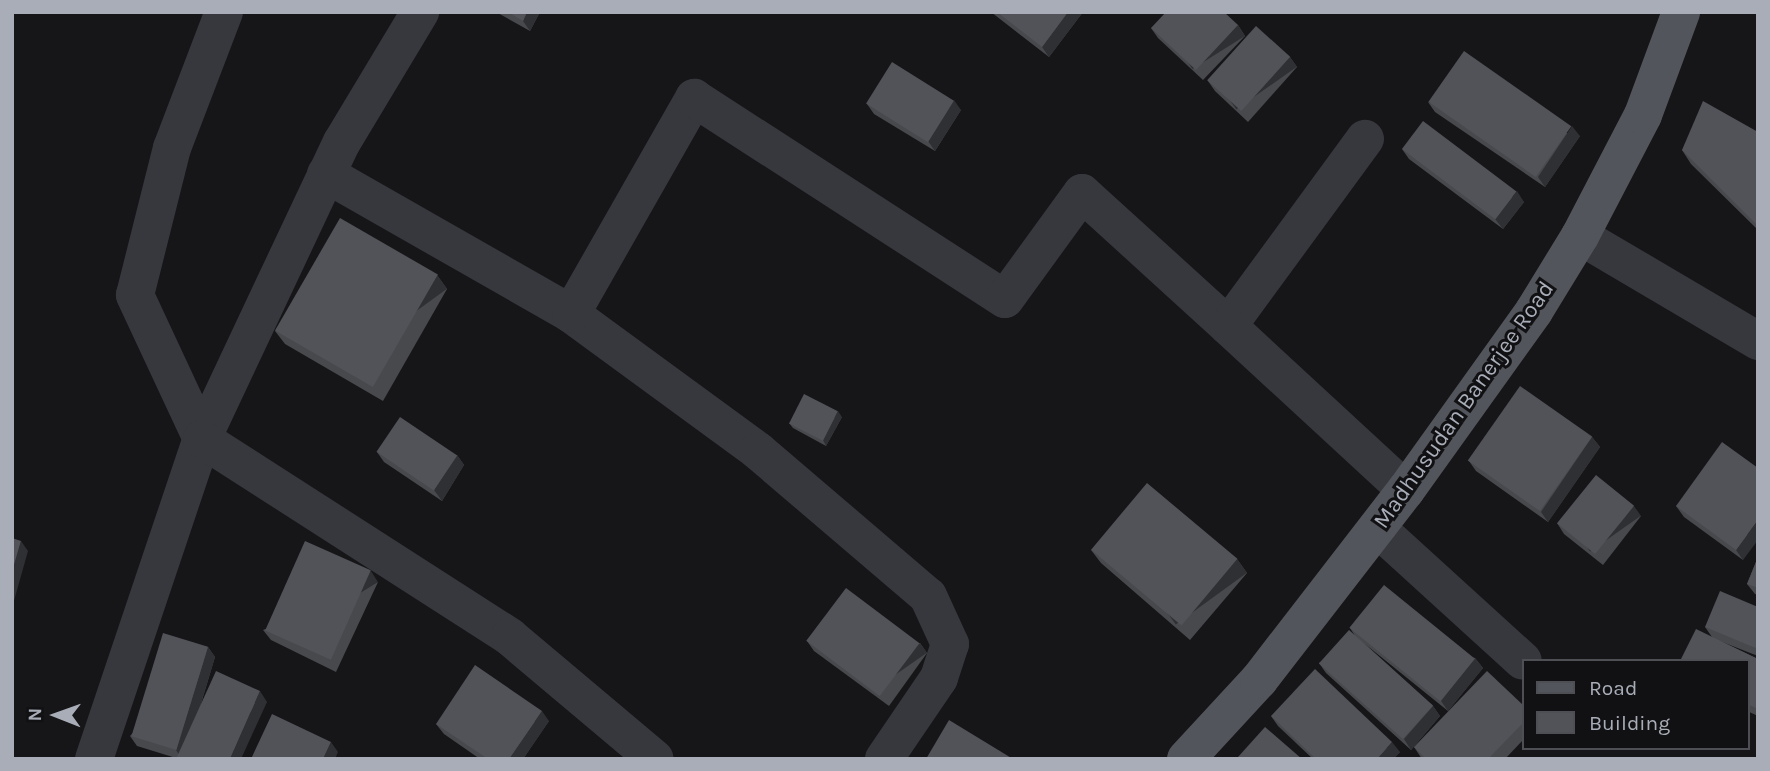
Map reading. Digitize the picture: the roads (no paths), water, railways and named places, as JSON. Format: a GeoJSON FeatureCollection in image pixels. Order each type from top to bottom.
{"type":"FeatureCollection","features":[{"type":"Feature","properties":{"kind":"main road","name":"Madhusudan Banerjee Road"},"geometry":{"type":"LineString","coordinates":[[1186,759],[1259,680],[1406,490],[1534,311],[1580,236],[1643,115],[1681,12]]}},
{"type":"Feature","properties":{"kind":"street"},"geometry":{"type":"LineString","coordinates":[[224,12],[172,148],[135,295],[202,439],[510,637],[655,759]]}},
{"type":"Feature","properties":{"kind":"street"},"geometry":{"type":"LineString","coordinates":[[97,758],[202,439],[327,174],[420,12]]}},
{"type":"Feature","properties":{"kind":"street"},"geometry":{"type":"LineString","coordinates":[[571,314],[694,98],[1005,299],[1082,193],[1406,490]]}},
{"type":"Feature","properties":{"kind":"street"},"geometry":{"type":"LineString","coordinates":[[1228,327],[1365,139]]}},
{"type":"Feature","properties":{"kind":"street"},"geometry":{"type":"LineString","coordinates":[[327,174],[571,314],[758,451],[928,596],[950,644],[939,678],[884,759]]}},
{"type":"Feature","properties":{"kind":"street"},"geometry":{"type":"LineString","coordinates":[[1580,236],[1758,341]]}},
{"type":"Feature","properties":{"kind":"street"},"geometry":{"type":"LineString","coordinates":[[1377,528],[1522,660]]}}]}
